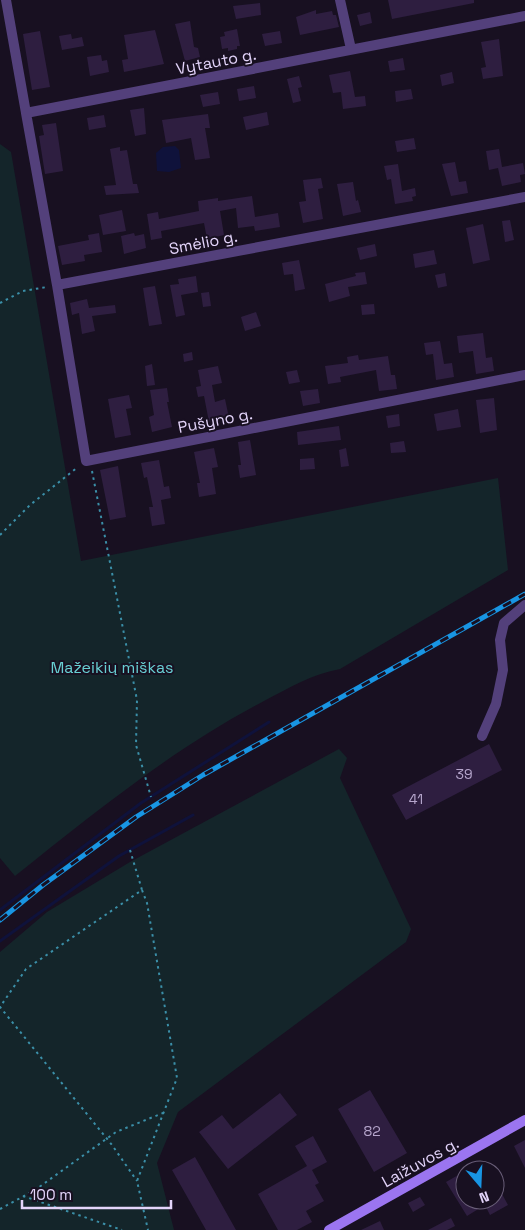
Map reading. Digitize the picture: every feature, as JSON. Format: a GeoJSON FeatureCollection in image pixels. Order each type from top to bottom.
{"type":"FeatureCollection","features":[{"type":"Feature","properties":{"kind":"main road","name":"Laižuvos g."},"geometry":{"type":"LineString","coordinates":[[329,1230],[525,1120]]}},
{"type":"Feature","properties":{"kind":"street"},"geometry":{"type":"LineString","coordinates":[[6,0],[88,460]]}},
{"type":"Feature","properties":{"kind":"street"},"geometry":{"type":"LineString","coordinates":[[340,0],[351,49]]}},
{"type":"Feature","properties":{"kind":"street","name":"Vytauto g."},"geometry":{"type":"LineString","coordinates":[[26,113],[525,16]]}},
{"type":"Feature","properties":{"kind":"street","name":"Smėlio g."},"geometry":{"type":"LineString","coordinates":[[57,285],[525,197]]}},
{"type":"Feature","properties":{"kind":"street","name":"Pušyno g."},"geometry":{"type":"LineString","coordinates":[[88,460],[525,375]]}},
{"type":"Feature","properties":{"kind":"street"},"geometry":{"type":"LineString","coordinates":[[482,736],[496,704],[503,670],[500,640],[504,623],[525,606]]}},
{"type":"Feature","properties":{"kind":"path"},"geometry":{"type":"LineString","coordinates":[[0,303],[23,291],[57,285]]}},
{"type":"Feature","properties":{"kind":"path"},"geometry":{"type":"LineString","coordinates":[[0,534],[30,505],[88,460],[137,700],[136,745],[151,796]]}},
{"type":"Feature","properties":{"kind":"path"},"geometry":{"type":"LineString","coordinates":[[130,850],[147,903],[177,1078],[137,1181]]}},
{"type":"Feature","properties":{"kind":"path"},"geometry":{"type":"LineString","coordinates":[[142,890],[26,969],[0,1007],[107,1138],[137,1181],[148,1230]]}},
{"type":"Feature","properties":{"kind":"path"},"geometry":{"type":"LineString","coordinates":[[0,1208],[23,1196],[116,1132],[163,1113]]}},
{"type":"Feature","properties":{"kind":"path"},"geometry":{"type":"LineString","coordinates":[[23,1196],[122,1230]]}},
{"type":"Feature","properties":{"kind":"green space","name":"Mažeikių miškas"},"geometry":{"type":"Polygon","coordinates":[[[0,144],[11,152],[81,561],[498,478],[508,570],[340,669],[310,678],[292,686],[198,739],[135,782],[15,876],[0,858],[0,144]]]}},
{"type":"Feature","properties":{"kind":"green space"},"geometry":{"type":"Polygon","coordinates":[[[339,749],[347,758],[340,778],[411,929],[406,942],[178,1112],[157,1163],[174,1230],[0,1230],[0,952],[47,912],[130,862],[339,749]]]}},
{"type":"Feature","properties":{"kind":"shaded area"},"geometry":{"type":"Polygon","coordinates":[[[175,146],[179,150],[181,168],[169,172],[157,171],[156,153],[163,147],[175,146]]]}},
{"type":"Feature","properties":{"kind":"building"},"geometry":{"type":"Polygon","coordinates":[[[388,0],[474,0],[474,3],[392,19],[388,0]]]}},
{"type":"Feature","properties":{"kind":"building"},"geometry":{"type":"Polygon","coordinates":[[[260,3],[261,15],[236,19],[233,6],[260,3]]]}},
{"type":"Feature","properties":{"kind":"building"},"geometry":{"type":"Polygon","coordinates":[[[316,10],[316,14],[332,11],[333,15],[336,15],[339,27],[300,35],[296,17],[316,10]]]}},
{"type":"Feature","properties":{"kind":"building"},"geometry":{"type":"Polygon","coordinates":[[[370,12],[372,23],[360,26],[357,15],[370,12]]]}},
{"type":"Feature","properties":{"kind":"building"},"geometry":{"type":"Polygon","coordinates":[[[190,21],[194,47],[198,48],[200,57],[185,61],[175,24],[190,21]]]}},
{"type":"Feature","properties":{"kind":"building"},"geometry":{"type":"Polygon","coordinates":[[[237,29],[240,46],[237,46],[237,49],[228,51],[228,48],[222,49],[220,37],[225,36],[224,32],[237,29]]]}},
{"type":"Feature","properties":{"kind":"building"},"geometry":{"type":"Polygon","coordinates":[[[155,30],[164,64],[124,72],[122,60],[128,59],[124,35],[155,30]]]}},
{"type":"Feature","properties":{"kind":"building"},"geometry":{"type":"Polygon","coordinates":[[[40,31],[50,87],[32,90],[23,34],[40,31]]]}},
{"type":"Feature","properties":{"kind":"building"},"geometry":{"type":"Polygon","coordinates":[[[280,31],[282,43],[265,46],[262,34],[280,31]]]}},
{"type":"Feature","properties":{"kind":"building"},"geometry":{"type":"Polygon","coordinates":[[[71,34],[72,39],[82,37],[84,46],[62,50],[59,36],[71,34]]]}},
{"type":"Feature","properties":{"kind":"building"},"geometry":{"type":"Polygon","coordinates":[[[499,39],[503,76],[483,79],[481,68],[486,67],[481,42],[499,39]]]}},
{"type":"Feature","properties":{"kind":"building"},"geometry":{"type":"Polygon","coordinates":[[[101,55],[102,61],[107,60],[109,72],[90,76],[87,57],[101,55]]]}},
{"type":"Feature","properties":{"kind":"building"},"geometry":{"type":"Polygon","coordinates":[[[403,58],[405,70],[390,72],[388,61],[403,58]]]}},
{"type":"Feature","properties":{"kind":"building"},"geometry":{"type":"Polygon","coordinates":[[[350,71],[355,97],[365,96],[366,106],[343,109],[341,92],[333,93],[329,75],[350,71]]]}},
{"type":"Feature","properties":{"kind":"building"},"geometry":{"type":"Polygon","coordinates":[[[452,72],[454,83],[442,86],[440,75],[452,72]]]}},
{"type":"Feature","properties":{"kind":"building"},"geometry":{"type":"Polygon","coordinates":[[[299,76],[302,87],[298,88],[301,101],[293,103],[287,79],[299,76]]]}},
{"type":"Feature","properties":{"kind":"building"},"geometry":{"type":"Polygon","coordinates":[[[254,86],[256,98],[239,101],[237,89],[254,86]]]}},
{"type":"Feature","properties":{"kind":"building"},"geometry":{"type":"Polygon","coordinates":[[[411,89],[413,99],[396,102],[395,91],[411,89]]]}},
{"type":"Feature","properties":{"kind":"building"},"geometry":{"type":"Polygon","coordinates":[[[218,92],[220,104],[203,107],[200,95],[218,92]]]}},
{"type":"Feature","properties":{"kind":"building"},"geometry":{"type":"Polygon","coordinates":[[[144,108],[146,134],[135,136],[130,110],[144,108]]]}},
{"type":"Feature","properties":{"kind":"building"},"geometry":{"type":"Polygon","coordinates":[[[267,112],[269,125],[246,130],[243,117],[267,112]]]}},
{"type":"Feature","properties":{"kind":"building"},"geometry":{"type":"Polygon","coordinates":[[[208,114],[210,128],[205,128],[210,158],[195,160],[191,138],[166,143],[162,120],[208,114]]]}},
{"type":"Feature","properties":{"kind":"building"},"geometry":{"type":"Polygon","coordinates":[[[104,115],[106,127],[89,130],[87,118],[104,115]]]}},
{"type":"Feature","properties":{"kind":"building"},"geometry":{"type":"Polygon","coordinates":[[[56,123],[63,171],[45,174],[39,136],[44,135],[42,125],[56,123]]]}},
{"type":"Feature","properties":{"kind":"building"},"geometry":{"type":"Polygon","coordinates":[[[414,138],[416,149],[397,152],[395,141],[414,138]]]}},
{"type":"Feature","properties":{"kind":"building"},"geometry":{"type":"Polygon","coordinates":[[[120,147],[120,151],[127,150],[133,184],[137,184],[139,193],[106,195],[104,186],[116,185],[110,149],[120,147]]]}},
{"type":"Feature","properties":{"kind":"building"},"geometry":{"type":"Polygon","coordinates":[[[499,149],[502,167],[523,163],[525,174],[520,175],[521,182],[502,186],[498,168],[489,170],[486,151],[499,149]]]}},
{"type":"Feature","properties":{"kind":"building"},"geometry":{"type":"Polygon","coordinates":[[[455,162],[459,182],[466,181],[468,193],[451,196],[442,164],[455,162]]]}},
{"type":"Feature","properties":{"kind":"building"},"geometry":{"type":"Polygon","coordinates":[[[398,164],[402,191],[415,188],[416,196],[412,197],[413,201],[395,204],[391,179],[387,180],[384,166],[398,164]]]}},
{"type":"Feature","properties":{"kind":"building"},"geometry":{"type":"Polygon","coordinates":[[[321,178],[323,188],[318,189],[323,219],[303,223],[299,202],[306,201],[303,180],[321,178]]]}},
{"type":"Feature","properties":{"kind":"building"},"geometry":{"type":"Polygon","coordinates":[[[353,182],[356,201],[358,200],[361,212],[343,216],[337,184],[353,182]]]}},
{"type":"Feature","properties":{"kind":"building"},"geometry":{"type":"Polygon","coordinates":[[[252,196],[255,217],[278,213],[280,227],[255,231],[254,226],[238,228],[236,208],[220,211],[224,235],[207,239],[204,223],[161,231],[162,238],[151,240],[147,214],[158,212],[159,219],[199,211],[198,201],[218,198],[218,201],[252,196]]]}},
{"type":"Feature","properties":{"kind":"building"},"geometry":{"type":"Polygon","coordinates":[[[122,210],[126,231],[103,235],[99,215],[122,210]]]}},
{"type":"Feature","properties":{"kind":"building"},"geometry":{"type":"Polygon","coordinates":[[[510,220],[514,240],[505,242],[502,221],[510,220]]]}},
{"type":"Feature","properties":{"kind":"building"},"geometry":{"type":"Polygon","coordinates":[[[483,224],[490,260],[473,264],[466,228],[483,224]]]}},
{"type":"Feature","properties":{"kind":"building"},"geometry":{"type":"Polygon","coordinates":[[[99,233],[102,252],[84,255],[85,261],[62,265],[58,246],[89,240],[88,235],[99,233]]]}},
{"type":"Feature","properties":{"kind":"building"},"geometry":{"type":"Polygon","coordinates":[[[134,233],[135,236],[144,234],[146,248],[124,254],[121,236],[134,233]]]}},
{"type":"Feature","properties":{"kind":"building"},"geometry":{"type":"Polygon","coordinates":[[[375,244],[377,256],[360,260],[357,248],[375,244]]]}},
{"type":"Feature","properties":{"kind":"building"},"geometry":{"type":"Polygon","coordinates":[[[434,250],[437,264],[415,268],[413,254],[434,250]]]}},
{"type":"Feature","properties":{"kind":"building"},"geometry":{"type":"Polygon","coordinates":[[[299,260],[305,289],[295,291],[293,274],[284,275],[282,263],[299,260]]]}},
{"type":"Feature","properties":{"kind":"building"},"geometry":{"type":"Polygon","coordinates":[[[365,272],[367,284],[348,287],[350,296],[329,302],[325,284],[356,276],[355,273],[365,272]]]}},
{"type":"Feature","properties":{"kind":"building"},"geometry":{"type":"Polygon","coordinates":[[[445,273],[447,286],[438,288],[435,275],[445,273]]]}},
{"type":"Feature","properties":{"kind":"building"},"geometry":{"type":"Polygon","coordinates":[[[196,276],[198,292],[181,295],[185,315],[176,317],[170,285],[179,284],[178,279],[196,276]]]}},
{"type":"Feature","properties":{"kind":"building"},"geometry":{"type":"Polygon","coordinates":[[[155,286],[162,324],[149,326],[143,288],[155,286]]]}},
{"type":"Feature","properties":{"kind":"building"},"geometry":{"type":"Polygon","coordinates":[[[209,292],[211,306],[203,307],[201,293],[209,292]]]}},
{"type":"Feature","properties":{"kind":"building"},"geometry":{"type":"Polygon","coordinates":[[[87,299],[89,308],[115,305],[116,313],[92,316],[95,331],[82,334],[79,313],[72,315],[70,303],[87,299]]]}},
{"type":"Feature","properties":{"kind":"building"},"geometry":{"type":"Polygon","coordinates":[[[374,304],[375,314],[362,315],[361,305],[374,304]]]}},
{"type":"Feature","properties":{"kind":"building"},"geometry":{"type":"Polygon","coordinates":[[[256,312],[261,326],[245,331],[241,317],[256,312]]]}},
{"type":"Feature","properties":{"kind":"building"},"geometry":{"type":"Polygon","coordinates":[[[483,333],[486,358],[492,357],[494,371],[476,374],[473,351],[459,353],[457,336],[483,333]]]}},
{"type":"Feature","properties":{"kind":"building"},"geometry":{"type":"Polygon","coordinates":[[[440,341],[444,364],[452,363],[454,377],[436,380],[433,354],[426,355],[424,343],[440,341]]]}},
{"type":"Feature","properties":{"kind":"building"},"geometry":{"type":"Polygon","coordinates":[[[192,352],[193,360],[184,362],[183,354],[192,352]]]}},
{"type":"Feature","properties":{"kind":"building"},"geometry":{"type":"Polygon","coordinates":[[[358,355],[359,360],[388,356],[391,375],[395,375],[397,389],[379,391],[376,370],[340,377],[341,382],[328,384],[325,366],[348,363],[347,357],[358,355]]]}},
{"type":"Feature","properties":{"kind":"building"},"geometry":{"type":"Polygon","coordinates":[[[152,364],[155,385],[147,386],[145,366],[152,364]]]}},
{"type":"Feature","properties":{"kind":"building"},"geometry":{"type":"Polygon","coordinates":[[[218,366],[222,383],[212,385],[215,402],[225,399],[229,418],[209,422],[204,396],[198,397],[196,387],[201,386],[198,370],[218,366]]]}},
{"type":"Feature","properties":{"kind":"building"},"geometry":{"type":"Polygon","coordinates":[[[297,370],[300,382],[289,384],[286,372],[297,370]]]}},
{"type":"Feature","properties":{"kind":"building"},"geometry":{"type":"Polygon","coordinates":[[[167,388],[169,402],[167,402],[172,427],[152,432],[149,417],[154,415],[150,390],[167,388]]]}},
{"type":"Feature","properties":{"kind":"building"},"geometry":{"type":"Polygon","coordinates":[[[318,389],[320,403],[303,406],[300,391],[318,389]]]}},
{"type":"Feature","properties":{"kind":"building"},"geometry":{"type":"Polygon","coordinates":[[[129,395],[132,408],[126,409],[131,435],[115,438],[108,399],[129,395]]]}},
{"type":"Feature","properties":{"kind":"building"},"geometry":{"type":"Polygon","coordinates":[[[494,398],[497,430],[480,433],[476,400],[494,398]]]}},
{"type":"Feature","properties":{"kind":"building"},"geometry":{"type":"Polygon","coordinates":[[[458,409],[461,427],[437,431],[434,414],[458,409]]]}},
{"type":"Feature","properties":{"kind":"building"},"geometry":{"type":"Polygon","coordinates":[[[399,414],[400,426],[388,428],[386,416],[399,414]]]}},
{"type":"Feature","properties":{"kind":"building"},"geometry":{"type":"Polygon","coordinates":[[[339,426],[341,440],[298,445],[297,432],[339,426]]]}},
{"type":"Feature","properties":{"kind":"building"},"geometry":{"type":"Polygon","coordinates":[[[250,440],[256,475],[240,478],[238,465],[241,465],[238,442],[250,440]]]}},
{"type":"Feature","properties":{"kind":"building"},"geometry":{"type":"Polygon","coordinates":[[[404,441],[406,452],[391,453],[390,443],[404,441]]]}},
{"type":"Feature","properties":{"kind":"building"},"geometry":{"type":"Polygon","coordinates":[[[214,448],[218,467],[212,468],[216,494],[199,497],[197,483],[200,483],[194,452],[214,448]]]}},
{"type":"Feature","properties":{"kind":"building"},"geometry":{"type":"Polygon","coordinates":[[[346,448],[349,466],[341,467],[339,450],[346,448]]]}},
{"type":"Feature","properties":{"kind":"building"},"geometry":{"type":"Polygon","coordinates":[[[314,458],[315,469],[300,470],[300,459],[314,458]]]}},
{"type":"Feature","properties":{"kind":"building"},"geometry":{"type":"Polygon","coordinates":[[[159,460],[164,487],[169,486],[171,498],[161,500],[165,524],[152,526],[149,507],[153,507],[147,477],[144,478],[141,463],[159,460]]]}},
{"type":"Feature","properties":{"kind":"building"},"geometry":{"type":"Polygon","coordinates":[[[118,466],[126,517],[110,520],[100,470],[118,466]]]}},
{"type":"Feature","properties":{"kind":"building"},"geometry":{"type":"Polygon","coordinates":[[[489,744],[502,770],[406,820],[392,795],[489,744]]]}},
{"type":"Feature","properties":{"kind":"building"},"geometry":{"type":"Polygon","coordinates":[[[370,1090],[407,1153],[374,1172],[338,1109],[370,1090]]]}},
{"type":"Feature","properties":{"kind":"building"},"geometry":{"type":"Polygon","coordinates":[[[280,1093],[297,1115],[228,1169],[199,1132],[222,1115],[233,1129],[280,1093]]]}},
{"type":"Feature","properties":{"kind":"building"},"geometry":{"type":"Polygon","coordinates":[[[313,1136],[327,1162],[312,1170],[319,1183],[315,1185],[324,1201],[306,1211],[312,1222],[297,1230],[278,1230],[258,1194],[307,1166],[295,1146],[313,1136]]]}},
{"type":"Feature","properties":{"kind":"building"},"geometry":{"type":"Polygon","coordinates":[[[525,1140],[525,1168],[514,1146],[525,1140]]]}},
{"type":"Feature","properties":{"kind":"building"},"geometry":{"type":"Polygon","coordinates":[[[195,1157],[236,1230],[206,1230],[172,1170],[195,1157]]]}},
{"type":"Feature","properties":{"kind":"building"},"geometry":{"type":"Polygon","coordinates":[[[455,1177],[455,1197],[446,1182],[455,1177]]]}},
{"type":"Feature","properties":{"kind":"building"},"geometry":{"type":"Polygon","coordinates":[[[420,1197],[425,1205],[413,1212],[408,1203],[420,1197]]]}},
{"type":"Feature","properties":{"kind":"building"},"geometry":{"type":"Polygon","coordinates":[[[463,1210],[477,1210],[467,1216],[463,1210]]]}},
{"type":"Feature","properties":{"kind":"building"},"geometry":{"type":"Polygon","coordinates":[[[488,1210],[499,1210],[490,1215],[488,1210]]]}},
{"type":"Feature","properties":{"kind":"building"},"geometry":{"type":"Polygon","coordinates":[[[451,1218],[455,1226],[447,1230],[428,1230],[451,1218]]]}},
{"type":"Feature","properties":{"kind":"building"},"geometry":{"type":"Polygon","coordinates":[[[380,1221],[384,1230],[361,1230],[380,1221]]]}},
{"type":"Feature","properties":{"kind":"waterway"},"geometry":{"type":"LineString","coordinates":[[0,910],[141,803],[269,722]]}},
{"type":"Feature","properties":{"kind":"waterway"},"geometry":{"type":"LineString","coordinates":[[0,941],[119,856],[193,815]]}},
{"type":"Feature","properties":{"kind":"railway"},"geometry":{"type":"LineString","coordinates":[[0,920],[43,885],[136,817],[203,775],[525,594]]}}]}
